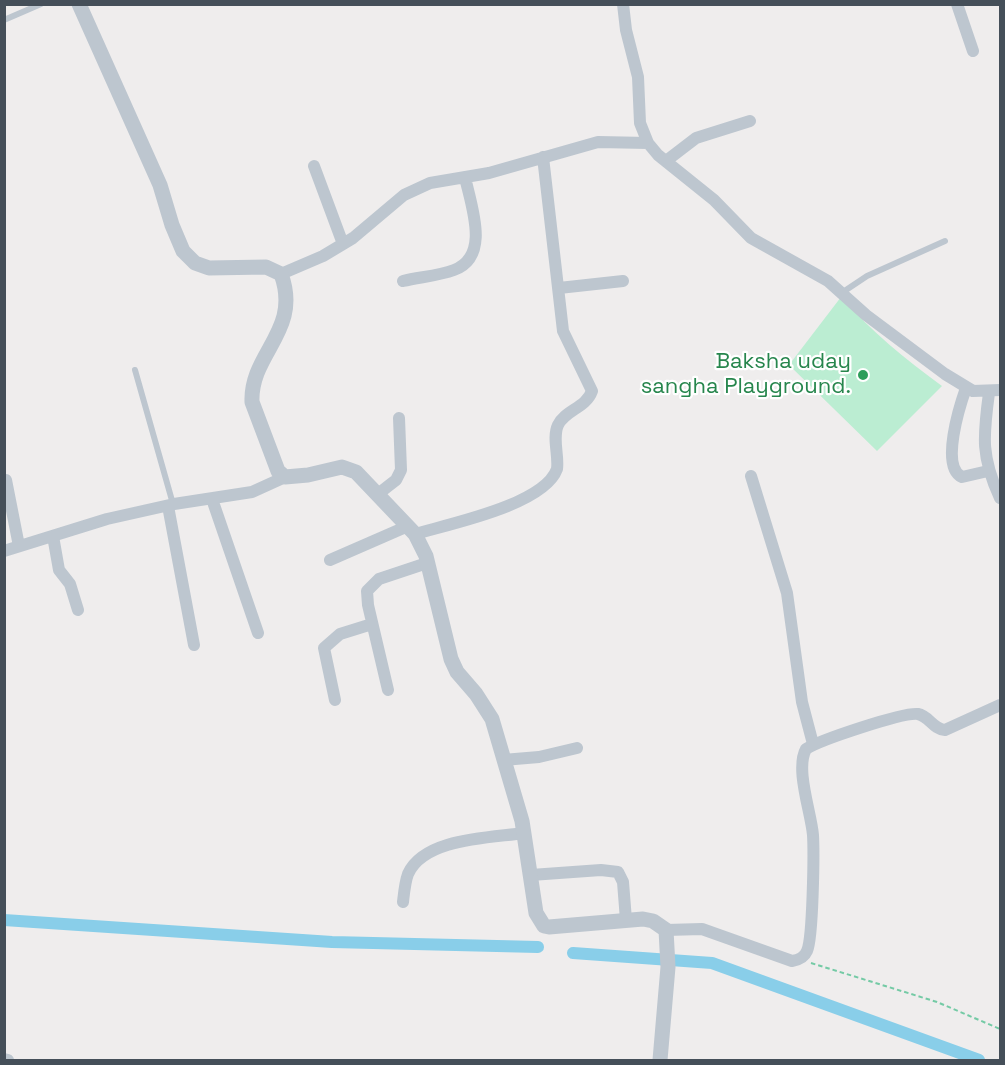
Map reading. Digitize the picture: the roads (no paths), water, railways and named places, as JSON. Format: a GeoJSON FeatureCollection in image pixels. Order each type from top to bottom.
{"type":"FeatureCollection","features":[{"type":"Feature","properties":{"kind":"street"},"geometry":{"type":"LineString","coordinates":[[79,4],[160,185],[172,225],[183,251],[195,263],[208,268],[266,267],[281,274],[323,256],[343,244],[404,195],[430,183],[465,177],[598,142],[648,143]]}},
{"type":"Feature","properties":{"kind":"street"},"geometry":{"type":"LineString","coordinates":[[623,4],[626,30],[638,77],[640,123],[648,143],[666,161],[714,200],[751,238],[828,281],[843,292],[866,315],[966,388],[995,392],[984,432],[988,471],[1000,498]]}},
{"type":"Feature","properties":{"kind":"street"},"geometry":{"type":"LineString","coordinates":[[957,4],[973,51]]}},
{"type":"Feature","properties":{"kind":"street"},"geometry":{"type":"LineString","coordinates":[[666,161],[696,138],[750,121]]}},
{"type":"Feature","properties":{"kind":"street"},"geometry":{"type":"LineString","coordinates":[[330,560],[411,530],[518,501],[544,486],[556,474],[558,462],[555,434],[558,425],[586,402],[592,391],[563,331],[543,157]]}},
{"type":"Feature","properties":{"kind":"street"},"geometry":{"type":"LineString","coordinates":[[314,166],[343,244]]}},
{"type":"Feature","properties":{"kind":"street"},"geometry":{"type":"LineString","coordinates":[[403,280],[453,270],[469,262],[472,257],[476,227],[465,177]]}},
{"type":"Feature","properties":{"kind":"street"},"geometry":{"type":"LineString","coordinates":[[281,274],[284,284],[284,315],[278,336],[260,365],[252,392],[252,402],[274,465],[285,477]]}},
{"type":"Feature","properties":{"kind":"street"},"geometry":{"type":"LineString","coordinates":[[559,288],[623,281]]}},
{"type":"Feature","properties":{"kind":"street"},"geometry":{"type":"LineString","coordinates":[[966,388],[953,435],[955,470],[962,477],[988,471]]}},
{"type":"Feature","properties":{"kind":"street"},"geometry":{"type":"LineString","coordinates":[[378,494],[396,480],[401,470],[399,418]]}},
{"type":"Feature","properties":{"kind":"street"},"geometry":{"type":"LineString","coordinates":[[4,551],[107,519],[171,505],[252,492],[285,477],[349,468],[378,494],[411,530],[427,563],[451,659],[457,672],[476,694],[492,719],[524,833],[536,913],[544,926],[626,920],[653,921],[667,935],[668,967],[660,1060]]}},
{"type":"Feature","properties":{"kind":"street"},"geometry":{"type":"LineString","coordinates":[[751,476],[787,593],[802,702],[813,744]]}},
{"type":"Feature","properties":{"kind":"street"},"geometry":{"type":"LineString","coordinates":[[6,480],[19,546]]}},
{"type":"Feature","properties":{"kind":"street"},"geometry":{"type":"LineString","coordinates":[[212,499],[258,633]]}},
{"type":"Feature","properties":{"kind":"street"},"geometry":{"type":"LineString","coordinates":[[171,505],[194,645]]}},
{"type":"Feature","properties":{"kind":"street"},"geometry":{"type":"LineString","coordinates":[[53,536],[59,570],[70,584],[78,610]]}},
{"type":"Feature","properties":{"kind":"street"},"geometry":{"type":"LineString","coordinates":[[388,690],[368,606],[370,585],[379,579],[427,563]]}},
{"type":"Feature","properties":{"kind":"street"},"geometry":{"type":"LineString","coordinates":[[335,700],[324,648],[340,634],[372,624]]}},
{"type":"Feature","properties":{"kind":"street"},"geometry":{"type":"LineString","coordinates":[[667,935],[702,929],[792,961],[800,960],[806,954],[809,945],[813,836],[801,764],[806,749],[813,744],[908,715],[923,716],[938,729],[945,730],[1000,705]]}},
{"type":"Feature","properties":{"kind":"street"},"geometry":{"type":"LineString","coordinates":[[503,760],[539,757],[577,748]]}},
{"type":"Feature","properties":{"kind":"street"},"geometry":{"type":"LineString","coordinates":[[403,902],[407,876],[423,854],[440,846],[524,833]]}},
{"type":"Feature","properties":{"kind":"street"},"geometry":{"type":"LineString","coordinates":[[531,875],[601,870],[618,872],[623,882],[626,920]]}},
{"type":"Feature","properties":{"kind":"lane"},"geometry":{"type":"LineString","coordinates":[[4,20],[41,4]]}},
{"type":"Feature","properties":{"kind":"lane"},"geometry":{"type":"LineString","coordinates":[[843,292],[867,276],[945,241]]}},
{"type":"Feature","properties":{"kind":"lane"},"geometry":{"type":"LineString","coordinates":[[135,370],[171,505]]}},
{"type":"Feature","properties":{"kind":"waterway"},"geometry":{"type":"LineString","coordinates":[[4,920],[332,942],[538,947]]}},
{"type":"Feature","properties":{"kind":"waterway"},"geometry":{"type":"LineString","coordinates":[[573,953],[712,963],[979,1060]]}},
{"type":"Feature","properties":{"kind":"place","name":"Baksha uday sangha Playground."},"geometry":{"type":"Point","coordinates":[863,375]}}]}
